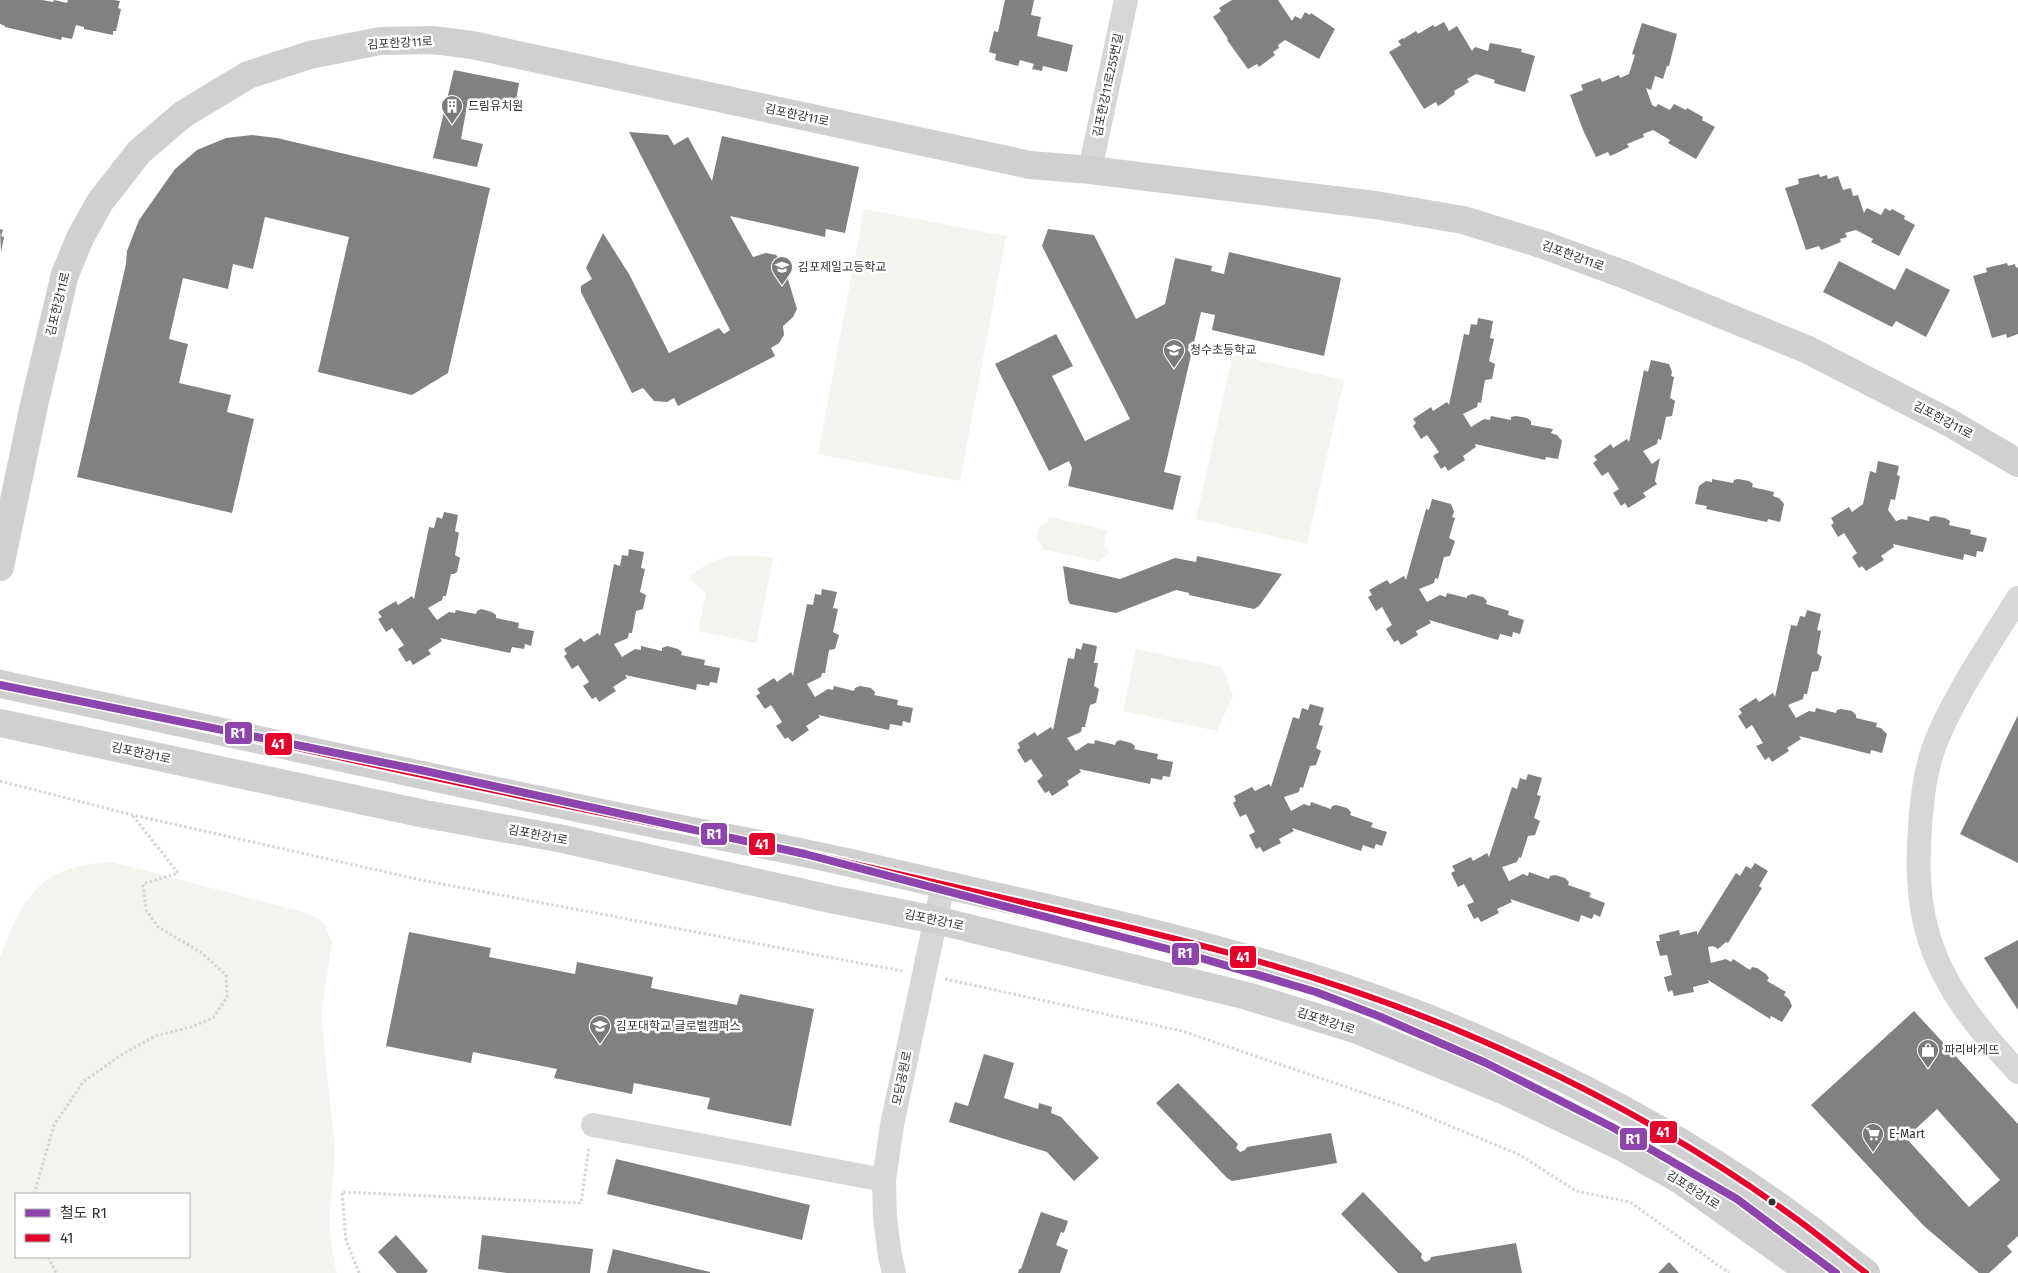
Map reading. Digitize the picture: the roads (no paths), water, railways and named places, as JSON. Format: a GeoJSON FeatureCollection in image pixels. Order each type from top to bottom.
{"type":"FeatureCollection","features":[{"type":"Feature","properties":{"kind":"street","name":"김포한강11로255번길"},"geometry":{"type":"LineString","coordinates":[[1090,170],[1126,0]]}},
{"type":"Feature","properties":{"kind":"street","name":"김포한강11로"},"geometry":{"type":"LineString","coordinates":[[0,507],[52,278],[72,232],[90,200],[130,146],[177,107],[247,65],[310,45],[378,31],[433,31],[477,36],[1042,157],[1090,170]]}},
{"type":"Feature","properties":{"kind":"street","name":"김포한강11로"},"geometry":{"type":"LineString","coordinates":[[0,567],[34,405],[65,274],[80,238],[100,202],[138,152],[182,115],[248,75],[310,55],[371,43],[433,40],[472,45],[568,64],[1030,165],[1090,170],[1375,205],[1463,220],[1544,245],[1623,274],[1806,349],[1950,423],[2018,463]]}},
{"type":"Feature","properties":{"kind":"street"},"geometry":{"type":"LineString","coordinates":[[2018,598],[1953,705],[1939,734],[1928,766],[1922,794],[1918,852],[1919,886],[1923,912],[1929,941],[1942,971],[1960,1001],[1977,1024],[2018,1072]]}},
{"type":"Feature","properties":{"kind":"street"},"geometry":{"type":"LineString","coordinates":[[0,684],[554,803],[844,861],[1107,921],[1288,969],[1380,1000],[1484,1041],[1575,1084],[1659,1130],[1795,1217],[1866,1273]]}},
{"type":"Feature","properties":{"kind":"street","name":"김포한강1로"},"geometry":{"type":"LineString","coordinates":[[0,722],[415,812],[563,839],[936,920],[1247,996],[1355,1030],[1505,1091],[1622,1147],[1682,1181],[1801,1264],[1811,1273]]}},
{"type":"Feature","properties":{"kind":"street","name":"모담공원로"},"geometry":{"type":"LineString","coordinates":[[894,1273],[885,1218],[884,1180],[892,1125],[943,885]]}},
{"type":"Feature","properties":{"kind":"street"},"geometry":{"type":"LineString","coordinates":[[593,1124],[884,1180]]}},
{"type":"Feature","properties":{"kind":"rail line","name":"R1"},"geometry":{"type":"LineString","coordinates":[[0,685],[425,771],[805,854],[1187,954],[1316,992],[1381,1017],[1486,1063],[1612,1127],[1737,1199],[1836,1273]]}},
{"type":"Feature","properties":{"kind":"place","name":"드림유치원"},"geometry":{"type":"Point","coordinates":[452,125]}},
{"type":"Feature","properties":{"kind":"place","name":"김포제일고등학교"},"geometry":{"type":"Point","coordinates":[782,286]}},
{"type":"Feature","properties":{"kind":"place","name":"청수초등학교"},"geometry":{"type":"Point","coordinates":[1174,369]}},
{"type":"Feature","properties":{"kind":"place","name":"김포대학교 글로벌캠퍼스"},"geometry":{"type":"Point","coordinates":[600,1045]}},
{"type":"Feature","properties":{"kind":"place","name":"파리바게뜨"},"geometry":{"type":"Point","coordinates":[1928,1069]}},
{"type":"Feature","properties":{"kind":"place","name":"E-Mart"},"geometry":{"type":"Point","coordinates":[1873,1153]}}]}
